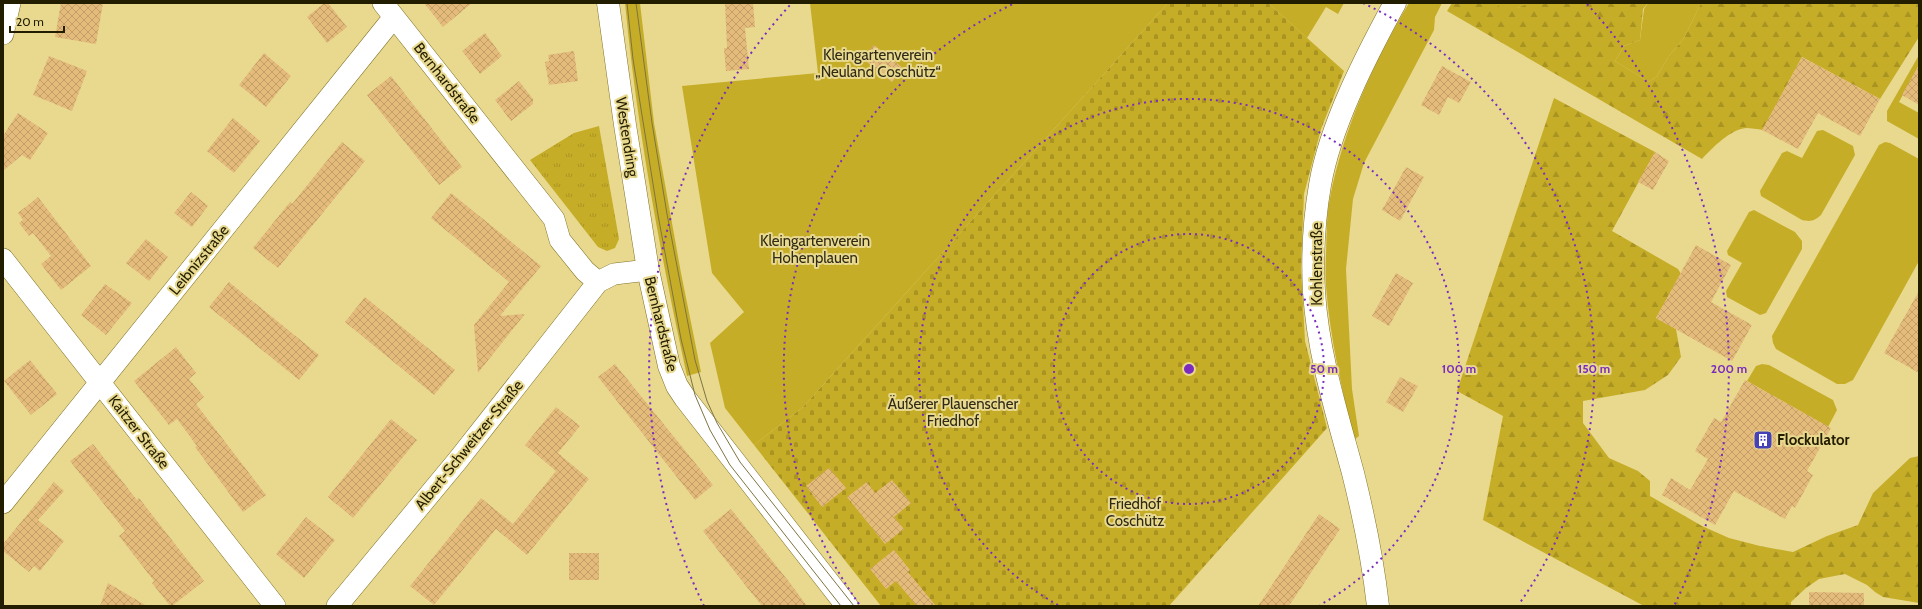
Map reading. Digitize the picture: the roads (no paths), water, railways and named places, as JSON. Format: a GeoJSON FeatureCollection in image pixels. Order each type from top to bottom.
{"type":"FeatureCollection","features":[{"type":"Feature","properties":{"kind":"street"},"geometry":{"type":"LineString","coordinates":[[3,34],[10,3]]}},
{"type":"Feature","properties":{"kind":"street","name":"Westendring"},"geometry":{"type":"LineString","coordinates":[[608,3],[625,125],[648,270]]}},
{"type":"Feature","properties":{"kind":"street","name":"Kohlenstraße"},"geometry":{"type":"LineString","coordinates":[[1378,606],[1363,519],[1323,353],[1314,292],[1315,228],[1320,184],[1332,140],[1373,44],[1395,3]]}},
{"type":"Feature","properties":{"kind":"street","name":"Bernhardstraße"},"geometry":{"type":"LineString","coordinates":[[387,7],[554,219],[560,240],[585,271],[598,282],[614,274],[648,270],[663,345],[677,386],[693,409],[847,606]]}},
{"type":"Feature","properties":{"kind":"street","name":"Leibnizstraße"},"geometry":{"type":"LineString","coordinates":[[3,503],[100,382],[387,7]]}},
{"type":"Feature","properties":{"kind":"street","name":"Kaitzer Straße"},"geometry":{"type":"LineString","coordinates":[[3,259],[274,606]]}},
{"type":"Feature","properties":{"kind":"street","name":"Albert-Schweitzer-Straße"},"geometry":{"type":"LineString","coordinates":[[337,606],[463,454],[598,282]]}},
{"type":"Feature","properties":{"kind":"tram line"},"geometry":{"type":"LineString","coordinates":[[627,3],[633,59],[658,215],[681,339],[695,395],[710,430],[730,465],[841,606]]}},
{"type":"Feature","properties":{"kind":"tram line"},"geometry":{"type":"LineString","coordinates":[[636,3],[652,123],[667,214],[695,360],[707,401],[717,423],[740,462],[854,606]]}},
{"type":"Feature","properties":{"kind":"place","name":"Flockulator"},"geometry":{"type":"Point","coordinates":[1763,440]}},
{"type":"Feature","properties":{"kind":"park label","name":"Kleingartenverein „Neuland Coschütz“"},"geometry":{"type":"Point","coordinates":[878,64]}},
{"type":"Feature","properties":{"kind":"park label","name":"Kleingartenverein Hohenplauen"},"geometry":{"type":"Point","coordinates":[815,250]}},
{"type":"Feature","properties":{"kind":"park label","name":"Äußerer Plauenscher Friedhof"},"geometry":{"type":"Point","coordinates":[953,412]}},
{"type":"Feature","properties":{"kind":"park label","name":"Friedhof Coschütz"},"geometry":{"type":"Point","coordinates":[1135,512]}}]}
